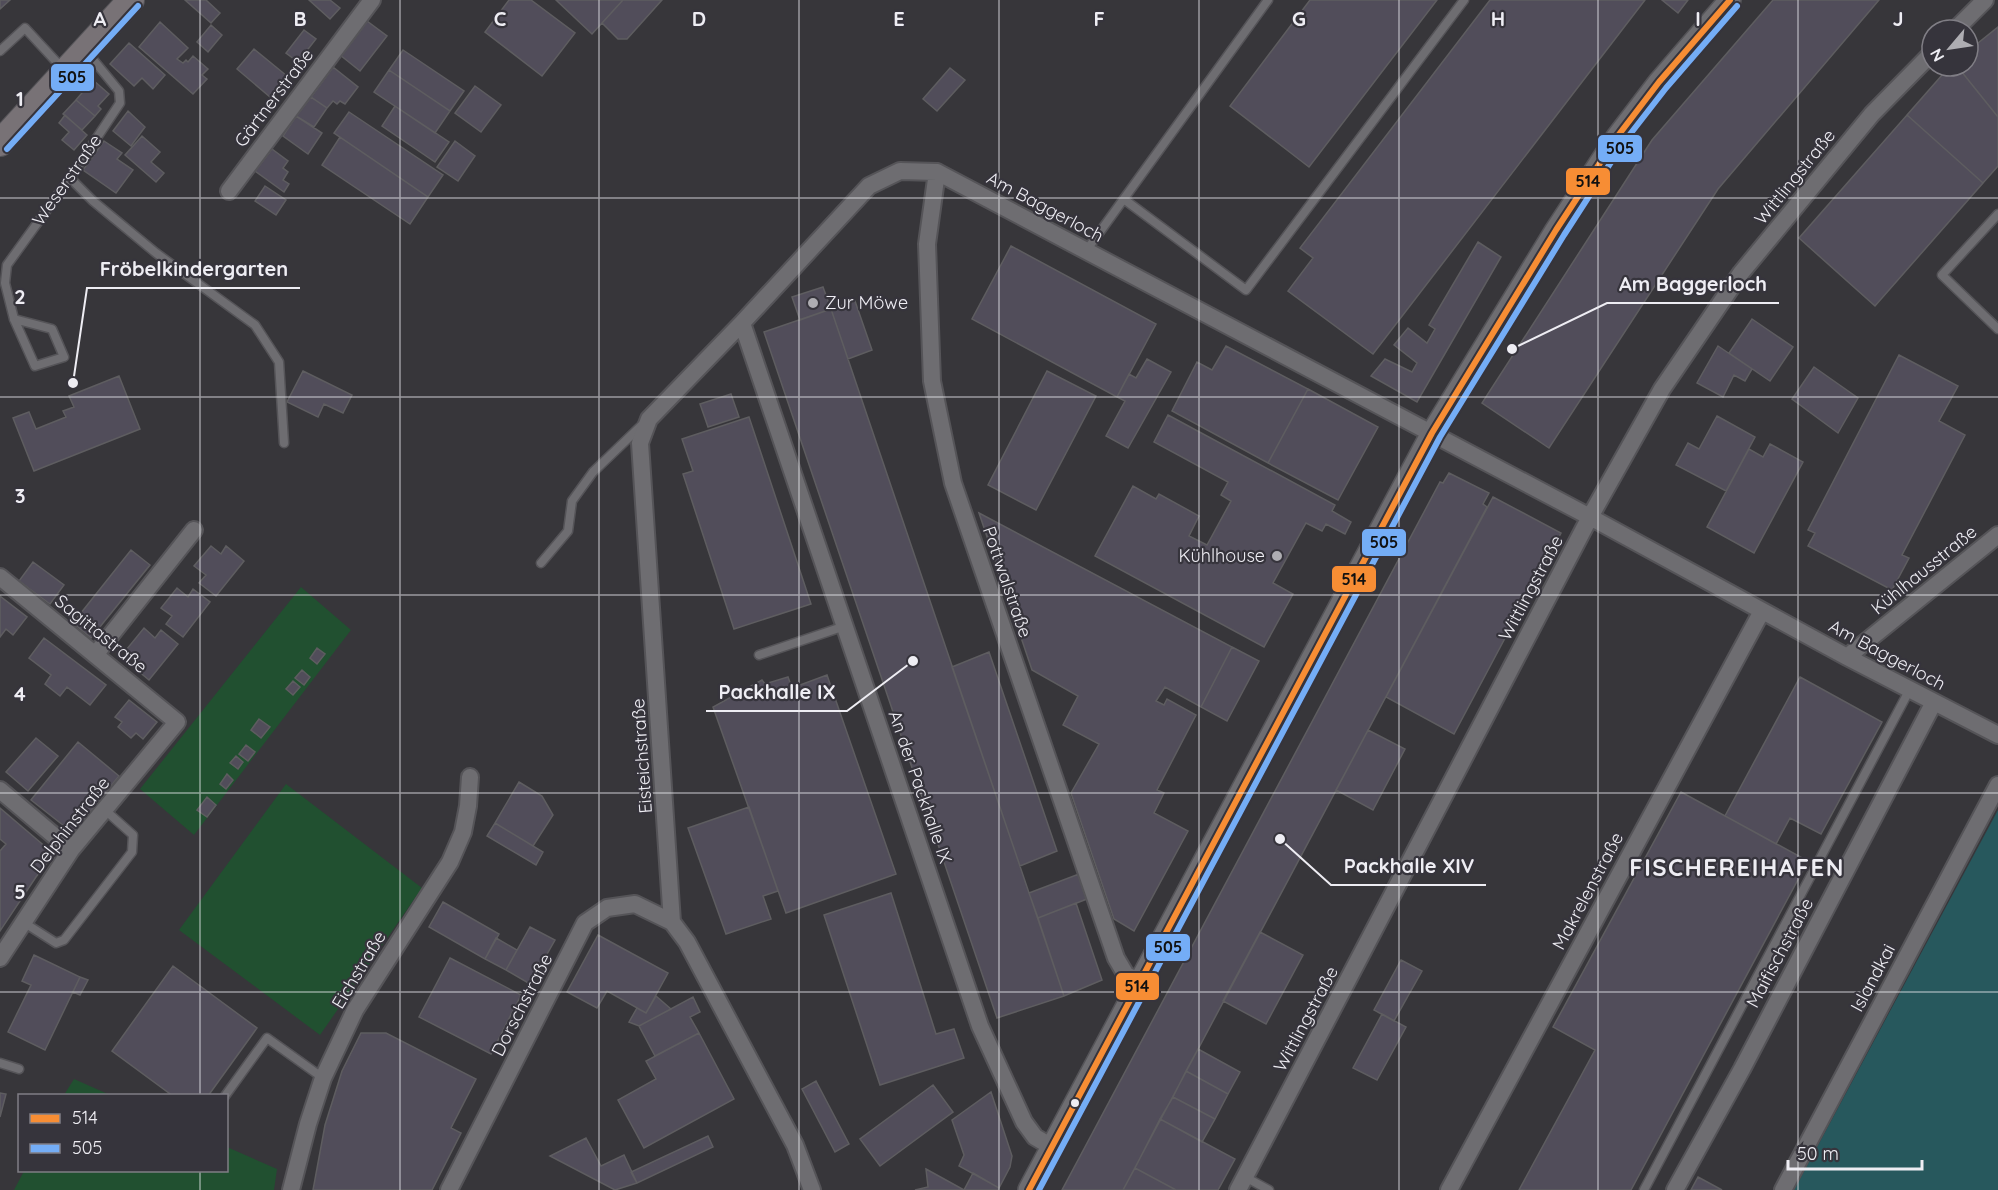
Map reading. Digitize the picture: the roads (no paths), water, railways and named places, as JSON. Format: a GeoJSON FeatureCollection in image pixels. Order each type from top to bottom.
{"type":"FeatureCollection","features":[{"type":"Feature","properties":{"kind":"main road"},"geometry":{"type":"LineString","coordinates":[[0,143],[131,0]]}},
{"type":"Feature","properties":{"kind":"street","name":"Gärtnerstraße"},"geometry":{"type":"LineString","coordinates":[[229,190],[372,0]]}},
{"type":"Feature","properties":{"kind":"street"},"geometry":{"type":"LineString","coordinates":[[1029,1190],[1432,433],[1556,230],[1617,137],[1659,82],[1730,0]]}},
{"type":"Feature","properties":{"kind":"street"},"geometry":{"type":"LineString","coordinates":[[1967,18],[1985,0]]}},
{"type":"Feature","properties":{"kind":"street","name":"Wittlingstraße"},"geometry":{"type":"LineString","coordinates":[[1241,1183],[1590,517],[1662,389],[1741,273],[1872,114],[1920,65]]}},
{"type":"Feature","properties":{"kind":"street","name":"Am Baggerloch"},"geometry":{"type":"LineString","coordinates":[[742,323],[868,186],[900,171],[937,172],[1590,517],[1847,657],[1998,735]]}},
{"type":"Feature","properties":{"kind":"street","name":"Pottwalstraße"},"geometry":{"type":"LineString","coordinates":[[937,172],[927,244],[932,381],[953,483],[1116,958],[1126,975],[1139,981]]}},
{"type":"Feature","properties":{"kind":"street","name":"Eisteichstraße"},"geometry":{"type":"LineString","coordinates":[[672,922],[640,443],[649,419],[742,323]]}},
{"type":"Feature","properties":{"kind":"street","name":"An der Packhalle IX"},"geometry":{"type":"LineString","coordinates":[[742,323],[980,1026],[1024,1122],[1035,1137],[1052,1147]]}},
{"type":"Feature","properties":{"kind":"street"},"geometry":{"type":"LineString","coordinates":[[95,655],[194,530]]}},
{"type":"Feature","properties":{"kind":"street","name":"Kühlhausstraße"},"geometry":{"type":"LineString","coordinates":[[1847,657],[1998,535]]}},
{"type":"Feature","properties":{"kind":"street","name":"Sagittastraße"},"geometry":{"type":"LineString","coordinates":[[0,577],[177,722]]}},
{"type":"Feature","properties":{"kind":"street","name":"Makrelenstraße"},"geometry":{"type":"LineString","coordinates":[[1449,1190],[1762,611]]}},
{"type":"Feature","properties":{"kind":"street","name":"Maifischstraße"},"geometry":{"type":"LineString","coordinates":[[1675,1190],[1742,1069],[1934,702]]}},
{"type":"Feature","properties":{"kind":"street","name":"Delphinstraße"},"geometry":{"type":"LineString","coordinates":[[0,958],[71,850],[177,722]]}},
{"type":"Feature","properties":{"kind":"street","name":"Eichstraße"},"geometry":{"type":"LineString","coordinates":[[291,1190],[323,1078],[356,1010],[450,862],[463,832],[470,777]]}},
{"type":"Feature","properties":{"kind":"street","name":"Islandkai"},"geometry":{"type":"LineString","coordinates":[[1783,1190],[1998,785]]}},
{"type":"Feature","properties":{"kind":"street"},"geometry":{"type":"LineString","coordinates":[[0,790],[71,850]]}},
{"type":"Feature","properties":{"kind":"street","name":"Dorschstraße"},"geometry":{"type":"LineString","coordinates":[[449,1190],[585,923],[607,908],[634,904],[672,922]]}},
{"type":"Feature","properties":{"kind":"street"},"geometry":{"type":"LineString","coordinates":[[672,922],[687,942],[795,1145],[812,1190]]}},
{"type":"Feature","properties":{"kind":"lane"},"geometry":{"type":"LineString","coordinates":[[1086,251],[1268,0]]}},
{"type":"Feature","properties":{"kind":"lane"},"geometry":{"type":"LineString","coordinates":[[1125,200],[1246,290],[1464,0]]}},
{"type":"Feature","properties":{"kind":"lane"},"geometry":{"type":"LineString","coordinates":[[0,51],[25,28],[66,72]]}},
{"type":"Feature","properties":{"kind":"lane","name":"Weserstraße"},"geometry":{"type":"LineString","coordinates":[[14,319],[52,329],[64,357],[35,366],[14,319],[5,283],[7,265],[70,178],[120,103],[119,91],[85,50]]}},
{"type":"Feature","properties":{"kind":"lane"},"geometry":{"type":"LineString","coordinates":[[70,178],[93,201],[156,253],[255,325],[279,362],[284,443]]}},
{"type":"Feature","properties":{"kind":"lane"},"geometry":{"type":"LineString","coordinates":[[1998,214],[1942,275],[1998,329]]}},
{"type":"Feature","properties":{"kind":"lane"},"geometry":{"type":"LineString","coordinates":[[541,563],[568,531],[572,501],[593,472],[649,419]]}},
{"type":"Feature","properties":{"kind":"lane"},"geometry":{"type":"LineString","coordinates":[[759,655],[845,626]]}},
{"type":"Feature","properties":{"kind":"lane"},"geometry":{"type":"LineString","coordinates":[[1644,1190],[1910,690]]}},
{"type":"Feature","properties":{"kind":"lane"},"geometry":{"type":"LineString","coordinates":[[23,922],[56,943],[64,940],[132,852],[133,835],[105,810]]}},
{"type":"Feature","properties":{"kind":"lane"},"geometry":{"type":"LineString","coordinates":[[226,1094],[267,1038],[323,1078]]}},
{"type":"Feature","properties":{"kind":"lane"},"geometry":{"type":"LineString","coordinates":[[0,1063],[19,1069]]}},
{"type":"Feature","properties":{"kind":"lane"},"geometry":{"type":"LineString","coordinates":[[1241,1183],[1269,1190]]}},
{"type":"Feature","properties":{"kind":"water"},"geometry":{"type":"Polygon","coordinates":[[[1998,810],[1998,1190],[1794,1190],[1998,810]]]}},
{"type":"Feature","properties":{"kind":"place","name":"Zur Möwe"},"geometry":{"type":"Point","coordinates":[813,303]}},
{"type":"Feature","properties":{"kind":"place","name":"Am Baggerloch"},"geometry":{"type":"Point","coordinates":[1512,349]}},
{"type":"Feature","properties":{"kind":"place","name":"Fröbelkindergarten"},"geometry":{"type":"Point","coordinates":[73,383]}},
{"type":"Feature","properties":{"kind":"place","name":"Kühlhouse"},"geometry":{"type":"Point","coordinates":[1277,556]}},
{"type":"Feature","properties":{"kind":"place","name":"Packhalle IX"},"geometry":{"type":"Point","coordinates":[913,661]}},
{"type":"Feature","properties":{"kind":"place","name":"Packhalle XIV"},"geometry":{"type":"Point","coordinates":[1280,839]}},
{"type":"Feature","properties":{"kind":"district","name":"FISCHEREIHAFEN"},"geometry":{"type":"Point","coordinates":[1737,868]}}]}
